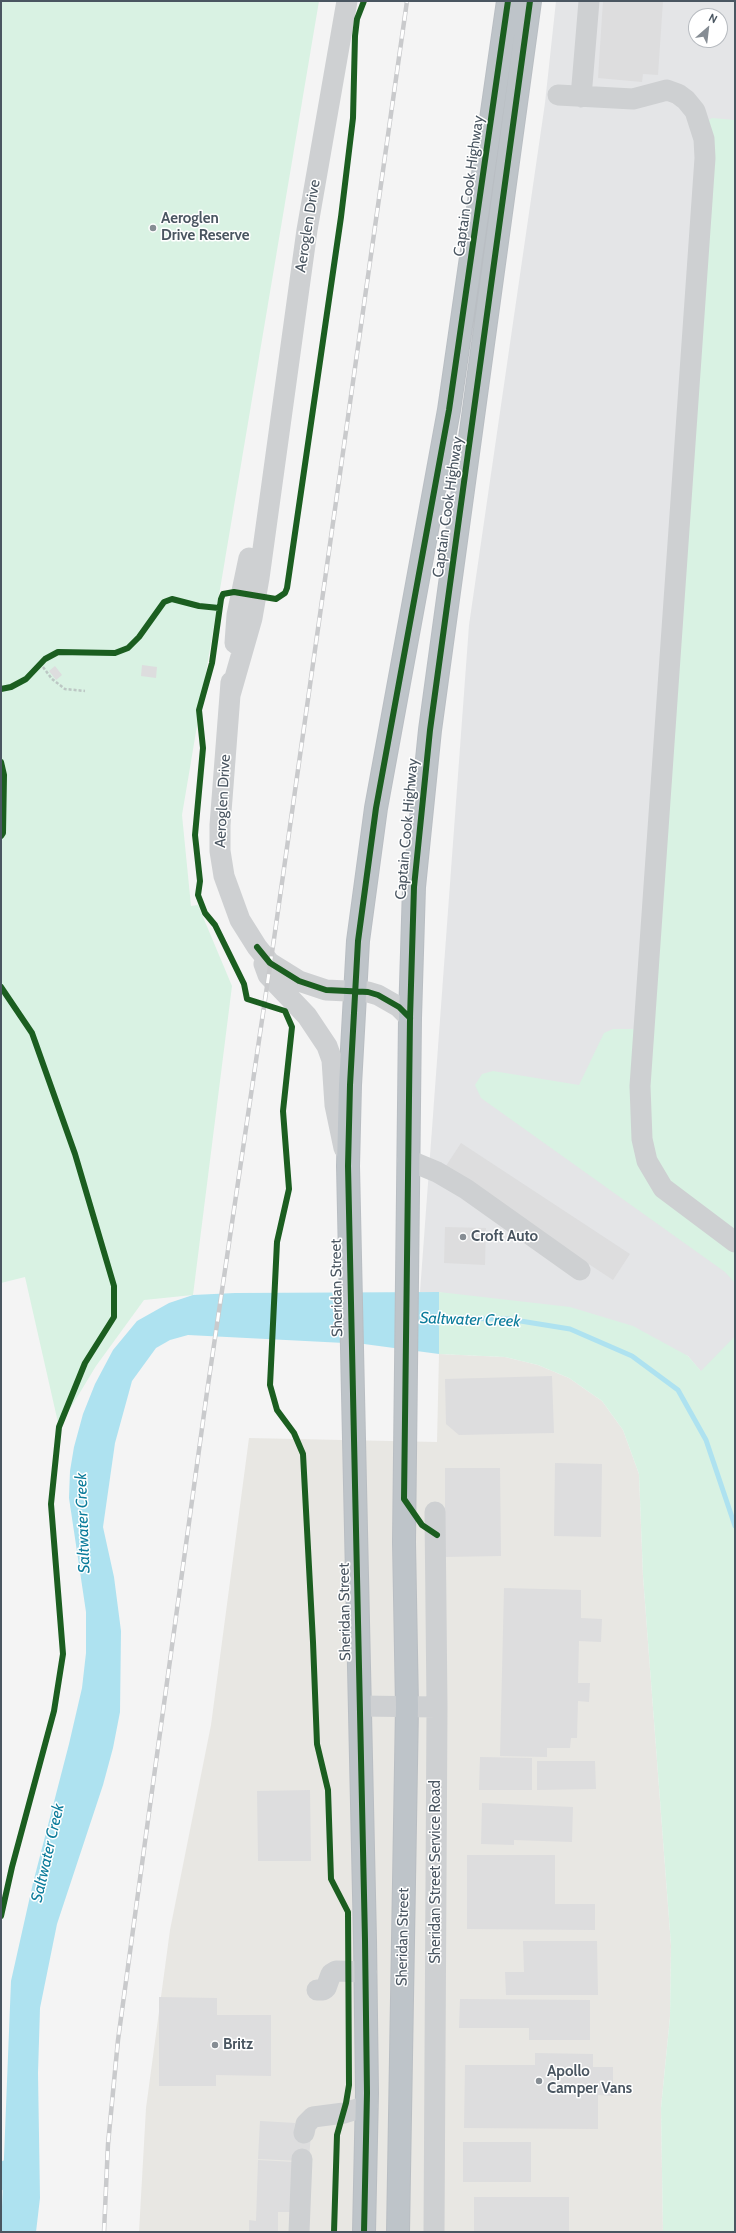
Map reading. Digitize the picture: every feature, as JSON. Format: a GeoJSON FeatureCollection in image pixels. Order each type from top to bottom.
{"type":"FeatureCollection","features":[{"type":"Feature","properties":{"kind":"highway","name":"Captain Cook Highway"},"geometry":{"type":"LineString","coordinates":[[356,991],[358,941],[376,808],[449,410],[508,1]]}},
{"type":"Feature","properties":{"kind":"highway","name":"Captain Cook Highway"},"geometry":{"type":"LineString","coordinates":[[410,1018],[414,887],[427,752],[530,1]]}},
{"type":"Feature","properties":{"kind":"highway","name":"Sheridan Street"},"geometry":{"type":"LineString","coordinates":[[356,991],[350,1085],[348,1166],[366,1972],[367,2106],[364,2232]]}},
{"type":"Feature","properties":{"kind":"highway","name":"Sheridan Street"},"geometry":{"type":"LineString","coordinates":[[398,2232],[407,1707],[404,1542],[410,1018]]}},
{"type":"Feature","properties":{"kind":"street","name":"Aeroglen Drive"},"geometry":{"type":"LineString","coordinates":[[347,1],[307,230],[275,452],[259,578],[252,618],[230,695],[220,825],[220,851],[229,894],[240,920],[257,947],[270,963],[309,985],[326,990],[368,992],[389,1000],[410,1018]]}},
{"type":"Feature","properties":{"kind":"street"},"geometry":{"type":"LineString","coordinates":[[581,97],[589,1]]}},
{"type":"Feature","properties":{"kind":"street"},"geometry":{"type":"LineString","coordinates":[[558,95],[632,99],[667,90],[678,94],[686,100],[695,111],[704,139],[705,166],[640,1086],[642,1139],[647,1161],[663,1188],[735,1242]]}},
{"type":"Feature","properties":{"kind":"street","name":"Aeroglen Drive"},"geometry":{"type":"LineString","coordinates":[[257,947],[268,975],[307,1016],[327,1046],[332,1060],[335,1105],[348,1166]]}},
{"type":"Feature","properties":{"kind":"street"},"geometry":{"type":"LineString","coordinates":[[408,1160],[437,1172],[466,1189],[580,1270]]}},
{"type":"Feature","properties":{"kind":"street","name":"Sheridan Street Service Road"},"geometry":{"type":"LineString","coordinates":[[434,2232],[437,1707],[435,1512]]}},
{"type":"Feature","properties":{"kind":"street"},"geometry":{"type":"LineString","coordinates":[[360,1706],[437,1707]]}},
{"type":"Feature","properties":{"kind":"street"},"geometry":{"type":"LineString","coordinates":[[317,1990],[324,1990],[331,1974],[336,1972],[366,1972]]}},
{"type":"Feature","properties":{"kind":"street"},"geometry":{"type":"LineString","coordinates":[[304,2133],[306,2124],[313,2117],[344,2113],[367,2106]]}},
{"type":"Feature","properties":{"kind":"street"},"geometry":{"type":"LineString","coordinates":[[299,2232],[302,2159]]}},
{"type":"Feature","properties":{"kind":"path"},"geometry":{"type":"LineString","coordinates":[[40,663],[52,679],[65,689],[85,691]]}},
{"type":"Feature","properties":{"kind":"shaded area"},"geometry":{"type":"Polygon","coordinates":[[[556,1],[735,1],[735,1423],[721,1396],[688,1356],[439,1292],[420,1292],[469,625],[545,103],[556,1]]]}},
{"type":"Feature","properties":{"kind":"shaded area"},"geometry":{"type":"Polygon","coordinates":[[[439,1354],[505,1357],[538,1365],[569,1378],[602,1401],[623,1430],[639,1474],[643,1576],[671,1945],[670,2017],[661,2108],[663,2232],[139,2232],[146,2108],[170,1930],[211,1725],[249,1438],[437,1442],[439,1354]]]}},
{"type":"Feature","properties":{"kind":"green space"},"geometry":{"type":"Polygon","coordinates":[[[1,1],[319,1],[182,815],[191,906],[198,905],[232,986],[193,1295],[144,1300],[96,1366],[59,1427],[25,1277],[1,1283],[1,1]]]}},
{"type":"Feature","properties":{"kind":"green space"},"geometry":{"type":"Polygon","coordinates":[[[712,118],[735,120],[735,1283],[725,1272],[481,1098],[475,1085],[482,1074],[493,1071],[579,1085],[604,1033],[613,1029],[644,1029],[700,125],[712,118]]]}},
{"type":"Feature","properties":{"kind":"green space"},"geometry":{"type":"Polygon","coordinates":[[[439,1292],[570,1307],[633,1326],[688,1356],[701,1371],[735,1336],[735,2232],[663,2232],[661,2108],[670,2017],[671,1945],[643,1576],[639,1474],[623,1430],[602,1401],[569,1378],[538,1365],[505,1357],[439,1354],[439,1292]]]}},
{"type":"Feature","properties":{"kind":"water"},"geometry":{"type":"Polygon","coordinates":[[[439,1292],[439,1354],[364,1344],[188,1335],[170,1340],[156,1348],[132,1381],[115,1443],[103,1527],[114,1577],[121,1631],[120,1712],[113,1748],[103,1785],[57,1924],[40,2008],[38,2073],[40,2198],[36,2232],[1,2232],[11,1981],[33,1883],[82,1688],[86,1653],[86,1612],[69,1498],[70,1471],[74,1447],[83,1414],[95,1384],[113,1350],[137,1321],[169,1303],[193,1295],[235,1293],[439,1292]]]}},
{"type":"Feature","properties":{"kind":"building"},"geometry":{"type":"Polygon","coordinates":[[[603,1],[663,1],[658,75],[643,74],[642,82],[598,78],[603,1]]]}},
{"type":"Feature","properties":{"kind":"building"},"geometry":{"type":"Polygon","coordinates":[[[142,665],[157,667],[156,678],[141,676],[142,665]]]}},
{"type":"Feature","properties":{"kind":"building"},"geometry":{"type":"Polygon","coordinates":[[[55,666],[62,675],[56,680],[49,671],[55,666]]]}},
{"type":"Feature","properties":{"kind":"building"},"geometry":{"type":"Polygon","coordinates":[[[461,1143],[630,1254],[613,1280],[444,1169],[461,1143]]]}},
{"type":"Feature","properties":{"kind":"building"},"geometry":{"type":"Polygon","coordinates":[[[445,1227],[486,1228],[485,1265],[444,1263],[445,1227]]]}},
{"type":"Feature","properties":{"kind":"building"},"geometry":{"type":"Polygon","coordinates":[[[552,1376],[554,1433],[459,1435],[446,1424],[445,1379],[552,1376]]]}},
{"type":"Feature","properties":{"kind":"building"},"geometry":{"type":"Polygon","coordinates":[[[555,1463],[602,1464],[601,1537],[554,1536],[555,1463]]]}},
{"type":"Feature","properties":{"kind":"building"},"geometry":{"type":"Polygon","coordinates":[[[445,1468],[500,1468],[501,1556],[445,1557],[445,1468]]]}},
{"type":"Feature","properties":{"kind":"building"},"geometry":{"type":"Polygon","coordinates":[[[504,1588],[581,1590],[581,1618],[602,1619],[601,1642],[579,1641],[578,1683],[590,1683],[589,1702],[578,1701],[577,1738],[571,1738],[570,1748],[547,1748],[547,1757],[500,1756],[504,1588]]]}},
{"type":"Feature","properties":{"kind":"building"},"geometry":{"type":"Polygon","coordinates":[[[480,1757],[532,1758],[532,1790],[479,1790],[480,1757]]]}},
{"type":"Feature","properties":{"kind":"building"},"geometry":{"type":"Polygon","coordinates":[[[537,1761],[595,1761],[596,1789],[537,1790],[537,1761]]]}},
{"type":"Feature","properties":{"kind":"building"},"geometry":{"type":"Polygon","coordinates":[[[310,1790],[311,1861],[258,1861],[257,1791],[310,1790]]]}},
{"type":"Feature","properties":{"kind":"building"},"geometry":{"type":"Polygon","coordinates":[[[482,1803],[573,1807],[572,1842],[514,1840],[514,1845],[481,1844],[482,1803]]]}},
{"type":"Feature","properties":{"kind":"building"},"geometry":{"type":"Polygon","coordinates":[[[467,1855],[555,1855],[555,1904],[595,1904],[595,1930],[467,1929],[467,1855]]]}},
{"type":"Feature","properties":{"kind":"building"},"geometry":{"type":"Polygon","coordinates":[[[523,1941],[597,1941],[598,1995],[506,1995],[505,1972],[524,1972],[523,1941]]]}},
{"type":"Feature","properties":{"kind":"building","name":"Britz"},"geometry":{"type":"Polygon","coordinates":[[[159,1997],[217,1998],[217,2015],[271,2015],[271,2076],[216,2075],[216,2086],[159,2086],[159,1997]]]}},
{"type":"Feature","properties":{"kind":"building"},"geometry":{"type":"Polygon","coordinates":[[[460,1999],[590,2000],[590,2040],[529,2040],[529,2028],[459,2028],[460,1999]]]}},
{"type":"Feature","properties":{"kind":"building","name":"Apollo Camper Vans"},"geometry":{"type":"Polygon","coordinates":[[[535,2053],[593,2054],[593,2067],[613,2067],[613,2096],[598,2095],[598,2129],[464,2128],[465,2065],[535,2065],[535,2053]]]}},
{"type":"Feature","properties":{"kind":"building"},"geometry":{"type":"Polygon","coordinates":[[[260,2121],[295,2123],[294,2133],[311,2133],[309,2159],[300,2161],[258,2159],[260,2121]]]}},
{"type":"Feature","properties":{"kind":"building"},"geometry":{"type":"Polygon","coordinates":[[[463,2142],[531,2142],[531,2182],[463,2182],[463,2142]]]}},
{"type":"Feature","properties":{"kind":"building"},"geometry":{"type":"Polygon","coordinates":[[[258,2160],[293,2162],[291,2212],[278,2212],[278,2232],[249,2232],[249,2220],[256,2221],[258,2160]]]}},
{"type":"Feature","properties":{"kind":"building"},"geometry":{"type":"Polygon","coordinates":[[[474,2197],[569,2197],[569,2232],[474,2232],[474,2197]]]}},
{"type":"Feature","properties":{"kind":"waterway","name":"Saltwater Creek"},"geometry":{"type":"LineString","coordinates":[[433,1318],[508,1319],[570,1329],[632,1356],[678,1390],[706,1440],[735,1526]]}},
{"type":"Feature","properties":{"kind":"waterway","name":"Saltwater Creek"},"geometry":{"type":"LineString","coordinates":[[1,2188],[4,2163]]}},
{"type":"Feature","properties":{"kind":"railway"},"geometry":{"type":"LineString","coordinates":[[104,2232],[108,2144],[118,2040],[207,1392],[274,939],[407,1]]}},
{"type":"Feature","properties":{"kind":"cycle path"},"geometry":{"type":"LineString","coordinates":[[334,2232],[337,2135],[346,2103],[349,2085],[348,1912],[331,1879],[328,1790],[317,1744],[303,1454],[294,1433],[277,1410],[270,1385],[277,1242],[289,1189],[283,1111],[292,1027],[285,1011],[247,999],[244,984],[215,925],[205,913],[198,895],[200,881],[195,835],[203,748],[199,710],[212,663],[221,599],[223,594],[234,592],[276,599],[285,593],[287,588],[341,217],[353,118],[355,36],[357,19],[364,1]]}},
{"type":"Feature","properties":{"kind":"cycle path"},"geometry":{"type":"LineString","coordinates":[[364,2232],[367,2093],[365,1940],[348,1166],[350,1085],[358,941],[376,808],[449,410],[508,1]]}},
{"type":"Feature","properties":{"kind":"cycle path"},"geometry":{"type":"LineString","coordinates":[[437,1535],[422,1525],[404,1499],[410,1018],[414,887],[430,730],[530,1]]}},
{"type":"Feature","properties":{"kind":"cycle path"},"geometry":{"type":"LineString","coordinates":[[1,689],[11,687],[26,679],[45,659],[58,652],[115,653],[128,648],[139,637],[164,602],[172,599],[199,606],[219,608]]}},
{"type":"Feature","properties":{"kind":"cycle path"},"geometry":{"type":"LineString","coordinates":[[1,762],[4,775],[3,833],[1,836]]}},
{"type":"Feature","properties":{"kind":"cycle path"},"geometry":{"type":"LineString","coordinates":[[257,947],[270,963],[299,981],[326,990],[368,992],[378,995],[399,1007],[410,1018]]}},
{"type":"Feature","properties":{"kind":"cycle path"},"geometry":{"type":"LineString","coordinates":[[1,987],[32,1033],[75,1154],[114,1286],[114,1317],[85,1363],[59,1427],[51,1504],[63,1654],[54,1711],[12,1867],[1,1916]]}},
{"type":"Feature","properties":{"kind":"place","name":"Aeroglen Drive Reserve"},"geometry":{"type":"Point","coordinates":[153,228]}},
{"type":"Feature","properties":{"kind":"place","name":"Croft Auto"},"geometry":{"type":"Point","coordinates":[463,1237]}},
{"type":"Feature","properties":{"kind":"place","name":"Britz"},"geometry":{"type":"Point","coordinates":[215,2045]}},
{"type":"Feature","properties":{"kind":"place","name":"Apollo Camper Vans"},"geometry":{"type":"Point","coordinates":[539,2081]}}]}
